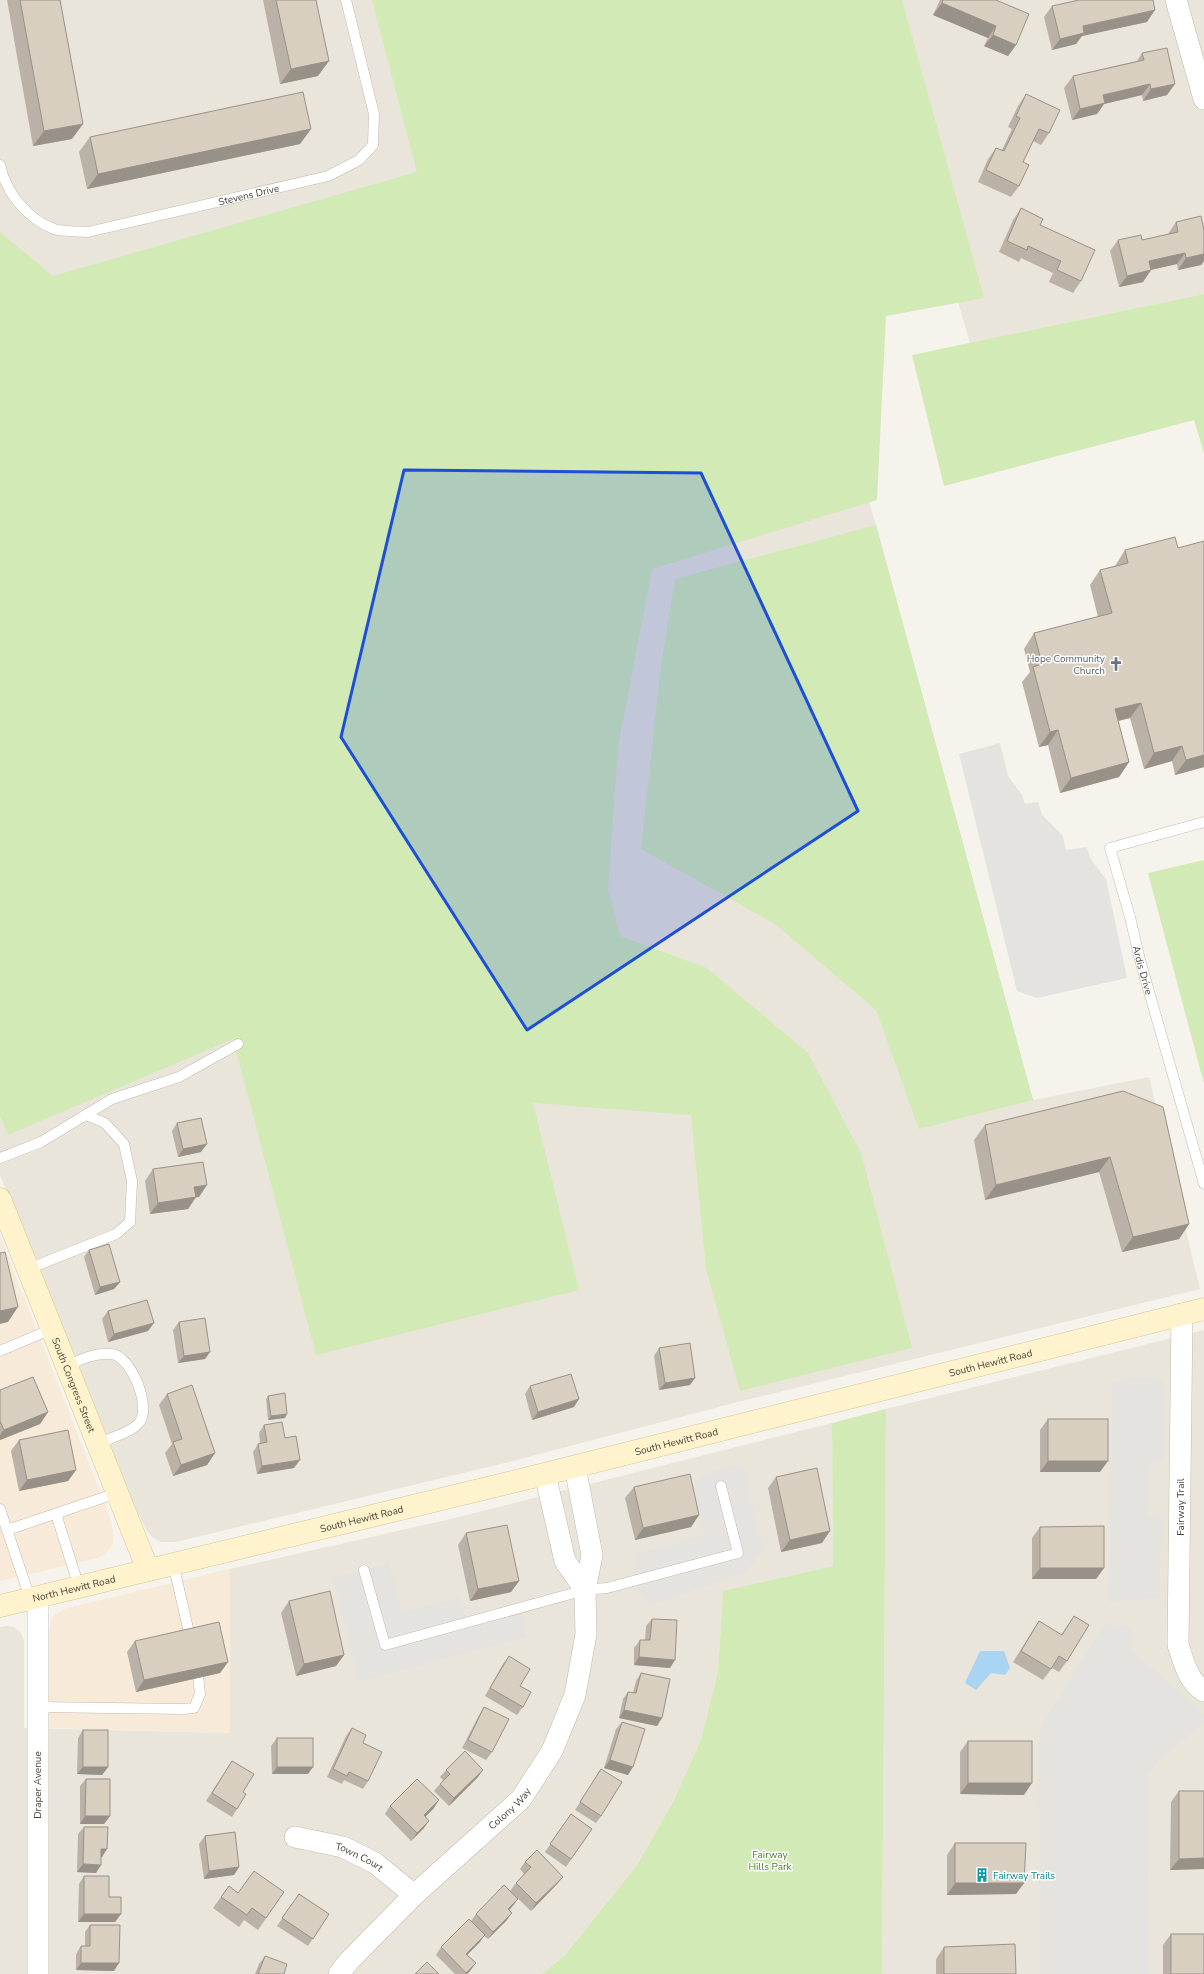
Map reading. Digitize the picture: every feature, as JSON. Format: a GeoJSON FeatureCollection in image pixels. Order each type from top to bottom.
{"type":"FeatureCollection","features":[{"type":"Feature","properties":{"kind":"main road","name":"South Congress Street"},"geometry":{"type":"LineString","coordinates":[[0,1200],[148,1570]]}},
{"type":"Feature","properties":{"kind":"main road","name":"South Hewitt Road"},"geometry":{"type":"LineString","coordinates":[[148,1570],[545,1474],[1204,1309]]}},
{"type":"Feature","properties":{"kind":"main road","name":"North Hewitt Road"},"geometry":{"type":"LineString","coordinates":[[0,1606],[148,1570]]}},
{"type":"Feature","properties":{"kind":"street"},"geometry":{"type":"LineString","coordinates":[[1176,0],[1204,99]]}},
{"type":"Feature","properties":{"kind":"street","name":"Fairway Trail"},"geometry":{"type":"LineString","coordinates":[[1182,1314],[1178,1645],[1187,1671],[1196,1687],[1204,1691]]}},
{"type":"Feature","properties":{"kind":"street","name":"Colony Way"},"geometry":{"type":"LineString","coordinates":[[339,1974],[349,1961],[414,1895],[521,1799],[552,1751],[575,1695],[586,1634],[586,1590],[592,1555],[575,1466]]}},
{"type":"Feature","properties":{"kind":"street"},"geometry":{"type":"LineString","coordinates":[[545,1474],[565,1561],[586,1590]]}},
{"type":"Feature","properties":{"kind":"street","name":"Draper Avenue"},"geometry":{"type":"LineString","coordinates":[[34,1597],[37,1707],[38,1974]]}},
{"type":"Feature","properties":{"kind":"street","name":"Town Court"},"geometry":{"type":"LineString","coordinates":[[295,1837],[343,1847],[375,1863],[414,1895]]}},
{"type":"Feature","properties":{"kind":"lane","name":"Stevens Drive"},"geometry":{"type":"LineString","coordinates":[[0,165],[12,195],[31,216],[54,229],[88,232],[328,176],[359,160],[373,145],[374,114],[346,0]]}},
{"type":"Feature","properties":{"kind":"lane","name":"Ardis Drive"},"geometry":{"type":"LineString","coordinates":[[1204,822],[1110,848],[1130,917],[1140,960],[1204,1184]]}},
{"type":"Feature","properties":{"kind":"lane"},"geometry":{"type":"LineString","coordinates":[[0,1158],[41,1142],[112,1099],[179,1077],[238,1044]]}},
{"type":"Feature","properties":{"kind":"lane"},"geometry":{"type":"LineString","coordinates":[[28,1269],[116,1234],[130,1222],[132,1181],[124,1144],[105,1123],[86,1115]]}},
{"type":"Feature","properties":{"kind":"lane"},"geometry":{"type":"LineString","coordinates":[[0,1351],[52,1329]]}},
{"type":"Feature","properties":{"kind":"lane"},"geometry":{"type":"LineString","coordinates":[[67,1366],[86,1358],[111,1354],[121,1356],[130,1366],[143,1402],[143,1414],[139,1423],[131,1429],[98,1444]]}},
{"type":"Feature","properties":{"kind":"lane"},"geometry":{"type":"LineString","coordinates":[[364,1570],[385,1645],[586,1590],[607,1588],[738,1553],[721,1486]]}},
{"type":"Feature","properties":{"kind":"lane"},"geometry":{"type":"LineString","coordinates":[[7,1530],[117,1494]]}},
{"type":"Feature","properties":{"kind":"lane"},"geometry":{"type":"LineString","coordinates":[[0,1509],[34,1597]]}},
{"type":"Feature","properties":{"kind":"lane"},"geometry":{"type":"LineString","coordinates":[[56,1514],[79,1587]]}},
{"type":"Feature","properties":{"kind":"lane"},"geometry":{"type":"LineString","coordinates":[[173,1564],[190,1637]]}},
{"type":"Feature","properties":{"kind":"lane"},"geometry":{"type":"LineString","coordinates":[[37,1707],[194,1708],[200,1694],[198,1676]]}},
{"type":"Feature","properties":{"kind":"highlighted area"},"geometry":{"type":"Polygon","coordinates":[[[404,470],[701,473],[858,811],[527,1030],[341,737],[404,470]]]}},
{"type":"Feature","properties":{"kind":"shaded area"},"geometry":{"type":"Polygon","coordinates":[[[0,0],[394,0],[860,472],[876,525],[1033,1100],[1149,1077],[1200,1289],[738,1402],[505,1463],[176,1542],[160,1542],[152,1537],[146,1529],[132,1501],[0,1175],[0,0]]]}},
{"type":"Feature","properties":{"kind":"shaded area"},"geometry":{"type":"Polygon","coordinates":[[[870,0],[1204,0],[1204,294],[970,343],[870,0]]]}},
{"type":"Feature","properties":{"kind":"shaded area"},"geometry":{"type":"Polygon","coordinates":[[[1000,743],[1008,776],[1022,795],[1025,804],[1038,802],[1042,815],[1063,836],[1066,850],[1087,847],[1090,858],[1106,879],[1127,978],[1037,998],[1017,991],[959,754],[1000,743]]]}},
{"type":"Feature","properties":{"kind":"shaded area"},"geometry":{"type":"Polygon","coordinates":[[[0,1236],[109,1515],[113,1531],[113,1544],[107,1552],[98,1558],[0,1581],[0,1236]]]}},
{"type":"Feature","properties":{"kind":"shaded area"},"geometry":{"type":"Polygon","coordinates":[[[1204,1330],[1204,1974],[882,1974],[886,1409],[1204,1330]]]}},
{"type":"Feature","properties":{"kind":"shaded area"},"geometry":{"type":"Polygon","coordinates":[[[1146,1377],[1163,1382],[1163,1461],[1148,1466],[1147,1514],[1161,1517],[1160,1598],[1109,1602],[1112,1383],[1130,1378],[1146,1377]]]}},
{"type":"Feature","properties":{"kind":"shaded area"},"geometry":{"type":"Polygon","coordinates":[[[832,1423],[833,1566],[723,1592],[718,1671],[701,1739],[674,1800],[637,1865],[565,1955],[542,1974],[0,1974],[0,1627],[14,1627],[21,1633],[24,1641],[24,1728],[230,1733],[230,1569],[446,1520],[832,1423]]]}},
{"type":"Feature","properties":{"kind":"shaded area"},"geometry":{"type":"Polygon","coordinates":[[[742,1464],[763,1551],[745,1572],[650,1606],[633,1581],[639,1553],[705,1535],[692,1487],[696,1481],[707,1473],[742,1464]]]}},
{"type":"Feature","properties":{"kind":"shaded area"},"geometry":{"type":"Polygon","coordinates":[[[389,1563],[402,1612],[460,1597],[466,1617],[517,1603],[526,1637],[360,1681],[332,1578],[389,1563]]]}},
{"type":"Feature","properties":{"kind":"shaded area"},"geometry":{"type":"Polygon","coordinates":[[[230,1569],[230,1733],[45,1728],[46,1637],[54,1615],[67,1608],[230,1569]]]}},
{"type":"Feature","properties":{"kind":"shaded area"},"geometry":{"type":"Polygon","coordinates":[[[1105,1623],[1124,1626],[1135,1634],[1127,1646],[1204,1715],[1204,1722],[1155,1764],[1150,1772],[1147,1782],[1149,1974],[1040,1974],[1039,1734],[1042,1725],[1105,1623]]]}},
{"type":"Feature","properties":{"kind":"green space"},"geometry":{"type":"Polygon","coordinates":[[[372,0],[902,0],[984,298],[886,316],[877,500],[652,569],[618,747],[608,888],[620,936],[707,968],[808,1053],[861,1153],[912,1348],[740,1391],[706,1269],[691,1115],[533,1103],[579,1290],[316,1355],[233,1039],[8,1135],[0,1116],[0,232],[53,276],[417,172],[372,0]]]}},
{"type":"Feature","properties":{"kind":"green space"},"geometry":{"type":"Polygon","coordinates":[[[1204,294],[1204,453],[1194,420],[944,486],[912,355],[1204,294]]]}},
{"type":"Feature","properties":{"kind":"green space"},"geometry":{"type":"Polygon","coordinates":[[[876,525],[1033,1100],[919,1129],[876,1010],[775,924],[641,849],[661,666],[675,579],[876,525]]]}},
{"type":"Feature","properties":{"kind":"green space"},"geometry":{"type":"Polygon","coordinates":[[[1204,860],[1204,1084],[1148,873],[1204,860]]]}},
{"type":"Feature","properties":{"kind":"green space","name":"Fairway Hills Park"},"geometry":{"type":"Polygon","coordinates":[[[886,1409],[882,1974],[542,1974],[565,1955],[637,1865],[674,1800],[701,1739],[718,1671],[723,1591],[833,1566],[832,1423],[886,1409]]]}},
{"type":"Feature","properties":{"kind":"water"},"geometry":{"type":"Polygon","coordinates":[[[980,1651],[1004,1651],[1010,1668],[1005,1675],[991,1673],[976,1690],[965,1683],[980,1651]]]}},
{"type":"Feature","properties":{"kind":"building"},"geometry":{"type":"Polygon","coordinates":[[[20,0],[60,0],[83,124],[44,131],[20,0]]]}},
{"type":"Feature","properties":{"kind":"building"},"geometry":{"type":"Polygon","coordinates":[[[276,0],[316,0],[329,61],[291,69],[276,0]]]}},
{"type":"Feature","properties":{"kind":"building"},"geometry":{"type":"Polygon","coordinates":[[[943,0],[996,0],[1029,14],[1016,45],[993,35],[996,26],[942,3],[943,0]]]}},
{"type":"Feature","properties":{"kind":"building"},"geometry":{"type":"Polygon","coordinates":[[[1079,0],[1153,0],[1155,10],[1083,26],[1084,33],[1060,39],[1052,6],[1079,0]]]}},
{"type":"Feature","properties":{"kind":"building"},"geometry":{"type":"Polygon","coordinates":[[[1167,48],[1175,84],[1151,89],[1150,84],[1103,95],[1105,103],[1080,109],[1073,76],[1144,60],[1142,53],[1167,48]]]}},
{"type":"Feature","properties":{"kind":"building"},"geometry":{"type":"Polygon","coordinates":[[[303,92],[311,129],[98,174],[90,137],[303,92]]]}},
{"type":"Feature","properties":{"kind":"building"},"geometry":{"type":"Polygon","coordinates":[[[1026,94],[1060,110],[1049,133],[1039,129],[1023,162],[1029,165],[1019,186],[986,170],[996,148],[1004,151],[1020,118],[1016,116],[1026,94]]]}},
{"type":"Feature","properties":{"kind":"building"},"geometry":{"type":"Polygon","coordinates":[[[1021,208],[1043,219],[1040,225],[1095,250],[1081,281],[1057,270],[1061,261],[1028,246],[1027,250],[1007,241],[1021,208]]]}},
{"type":"Feature","properties":{"kind":"building"},"geometry":{"type":"Polygon","coordinates":[[[1201,216],[1204,230],[1204,254],[1186,258],[1185,253],[1149,261],[1151,270],[1127,276],[1118,240],[1141,235],[1142,240],[1178,232],[1176,222],[1201,216]]]}},
{"type":"Feature","properties":{"kind":"building","name":"Hope Community Church"},"geometry":{"type":"Polygon","coordinates":[[[1175,537],[1178,548],[1204,541],[1204,755],[1186,760],[1182,746],[1154,753],[1141,703],[1115,709],[1129,762],[1071,778],[1058,730],[1050,732],[1033,667],[1042,664],[1034,633],[1112,613],[1100,570],[1128,563],[1125,550],[1175,537]]]}},
{"type":"Feature","properties":{"kind":"building"},"geometry":{"type":"Polygon","coordinates":[[[1123,1091],[1163,1107],[1189,1224],[1133,1237],[1110,1157],[996,1185],[985,1125],[1123,1091]]]}},
{"type":"Feature","properties":{"kind":"building"},"geometry":{"type":"Polygon","coordinates":[[[201,1118],[207,1144],[183,1149],[177,1123],[201,1118]]]}},
{"type":"Feature","properties":{"kind":"building"},"geometry":{"type":"Polygon","coordinates":[[[203,1162],[207,1185],[194,1187],[196,1197],[158,1203],[153,1169],[203,1162]]]}},
{"type":"Feature","properties":{"kind":"building"},"geometry":{"type":"Polygon","coordinates":[[[109,1244],[120,1282],[100,1287],[89,1250],[109,1244]]]}},
{"type":"Feature","properties":{"kind":"building"},"geometry":{"type":"Polygon","coordinates":[[[5,1252],[18,1307],[0,1311],[0,1253],[5,1252]]]}},
{"type":"Feature","properties":{"kind":"building"},"geometry":{"type":"Polygon","coordinates":[[[147,1300],[154,1323],[114,1334],[108,1311],[147,1300]]]}},
{"type":"Feature","properties":{"kind":"building"},"geometry":{"type":"Polygon","coordinates":[[[205,1318],[210,1352],[184,1356],[179,1322],[205,1318]]]}},
{"type":"Feature","properties":{"kind":"building"},"geometry":{"type":"Polygon","coordinates":[[[690,1343],[695,1378],[665,1383],[659,1348],[690,1343]]]}},
{"type":"Feature","properties":{"kind":"building"},"geometry":{"type":"Polygon","coordinates":[[[571,1374],[579,1399],[538,1412],[530,1386],[571,1374]]]}},
{"type":"Feature","properties":{"kind":"building"},"geometry":{"type":"Polygon","coordinates":[[[33,1377],[48,1412],[4,1430],[0,1421],[0,1390],[33,1377]]]}},
{"type":"Feature","properties":{"kind":"building"},"geometry":{"type":"Polygon","coordinates":[[[192,1385],[215,1453],[181,1465],[173,1442],[182,1439],[167,1394],[192,1385]]]}},
{"type":"Feature","properties":{"kind":"building"},"geometry":{"type":"Polygon","coordinates":[[[285,1393],[287,1414],[271,1416],[268,1396],[285,1393]]]}},
{"type":"Feature","properties":{"kind":"building"},"geometry":{"type":"Polygon","coordinates":[[[1048,1419],[1108,1419],[1108,1461],[1048,1461],[1048,1419]]]}},
{"type":"Feature","properties":{"kind":"building"},"geometry":{"type":"Polygon","coordinates":[[[282,1422],[285,1438],[296,1436],[300,1460],[262,1466],[258,1444],[267,1442],[264,1425],[282,1422]]]}},
{"type":"Feature","properties":{"kind":"building"},"geometry":{"type":"Polygon","coordinates":[[[68,1430],[76,1470],[27,1480],[19,1440],[68,1430]]]}},
{"type":"Feature","properties":{"kind":"building"},"geometry":{"type":"Polygon","coordinates":[[[817,1468],[830,1531],[790,1540],[776,1477],[817,1468]]]}},
{"type":"Feature","properties":{"kind":"building"},"geometry":{"type":"Polygon","coordinates":[[[690,1474],[699,1515],[643,1528],[634,1487],[690,1474]]]}},
{"type":"Feature","properties":{"kind":"building"},"geometry":{"type":"Polygon","coordinates":[[[507,1525],[519,1581],[478,1589],[466,1533],[507,1525]]]}},
{"type":"Feature","properties":{"kind":"building"},"geometry":{"type":"Polygon","coordinates":[[[1104,1526],[1104,1568],[1040,1568],[1040,1527],[1104,1526]]]}},
{"type":"Feature","properties":{"kind":"building"},"geometry":{"type":"Polygon","coordinates":[[[330,1591],[344,1655],[304,1664],[289,1601],[330,1591]]]}},
{"type":"Feature","properties":{"kind":"building"},"geometry":{"type":"Polygon","coordinates":[[[1074,1616],[1089,1625],[1067,1661],[1059,1656],[1051,1669],[1021,1651],[1039,1621],[1062,1635],[1074,1616]]]}},
{"type":"Feature","properties":{"kind":"building"},"geometry":{"type":"Polygon","coordinates":[[[652,1619],[677,1620],[675,1660],[639,1657],[640,1640],[650,1640],[652,1619]]]}},
{"type":"Feature","properties":{"kind":"building"},"geometry":{"type":"Polygon","coordinates":[[[219,1622],[228,1662],[144,1680],[135,1641],[219,1622]]]}},
{"type":"Feature","properties":{"kind":"building"},"geometry":{"type":"Polygon","coordinates":[[[509,1656],[530,1669],[520,1686],[531,1692],[523,1707],[490,1688],[509,1656]]]}},
{"type":"Feature","properties":{"kind":"building"},"geometry":{"type":"Polygon","coordinates":[[[641,1673],[670,1679],[662,1718],[624,1710],[628,1692],[636,1693],[641,1673]]]}},
{"type":"Feature","properties":{"kind":"building"},"geometry":{"type":"Polygon","coordinates":[[[484,1707],[509,1719],[492,1752],[468,1740],[484,1707]]]}},
{"type":"Feature","properties":{"kind":"building"},"geometry":{"type":"Polygon","coordinates":[[[622,1722],[645,1729],[633,1767],[610,1760],[622,1722]]]}},
{"type":"Feature","properties":{"kind":"building"},"geometry":{"type":"Polygon","coordinates":[[[352,1728],[366,1735],[363,1743],[382,1752],[368,1781],[349,1772],[347,1776],[333,1769],[352,1728]]]}},
{"type":"Feature","properties":{"kind":"building"},"geometry":{"type":"Polygon","coordinates":[[[83,1730],[108,1730],[108,1767],[83,1767],[83,1730]]]}},
{"type":"Feature","properties":{"kind":"building"},"geometry":{"type":"Polygon","coordinates":[[[277,1738],[313,1738],[313,1767],[277,1767],[277,1738]]]}},
{"type":"Feature","properties":{"kind":"building"},"geometry":{"type":"Polygon","coordinates":[[[968,1741],[1032,1741],[1032,1783],[968,1783],[968,1741]]]}},
{"type":"Feature","properties":{"kind":"building"},"geometry":{"type":"Polygon","coordinates":[[[465,1751],[483,1770],[454,1798],[440,1784],[450,1774],[446,1770],[465,1751]]]}},
{"type":"Feature","properties":{"kind":"building"},"geometry":{"type":"Polygon","coordinates":[[[232,1761],[254,1774],[243,1792],[246,1794],[237,1809],[212,1793],[232,1761]]]}},
{"type":"Feature","properties":{"kind":"building"},"geometry":{"type":"Polygon","coordinates":[[[601,1769],[622,1782],[601,1816],[580,1802],[601,1769]]]}},
{"type":"Feature","properties":{"kind":"building"},"geometry":{"type":"Polygon","coordinates":[[[86,1779],[110,1779],[110,1816],[85,1816],[86,1779]]]}},
{"type":"Feature","properties":{"kind":"building"},"geometry":{"type":"Polygon","coordinates":[[[417,1779],[439,1800],[424,1815],[429,1821],[417,1833],[390,1806],[417,1779]]]}},
{"type":"Feature","properties":{"kind":"building"},"geometry":{"type":"Polygon","coordinates":[[[1179,1791],[1204,1791],[1204,1858],[1179,1859],[1179,1791]]]}},
{"type":"Feature","properties":{"kind":"building"},"geometry":{"type":"Polygon","coordinates":[[[571,1814],[592,1829],[571,1859],[550,1844],[571,1814]]]}},
{"type":"Feature","properties":{"kind":"building"},"geometry":{"type":"Polygon","coordinates":[[[84,1827],[108,1827],[107,1849],[101,1849],[101,1865],[83,1864],[84,1827]]]}},
{"type":"Feature","properties":{"kind":"building"},"geometry":{"type":"Polygon","coordinates":[[[235,1832],[239,1867],[209,1871],[205,1836],[235,1832]]]}},
{"type":"Feature","properties":{"kind":"building","name":"Fairway Trails"},"geometry":{"type":"Polygon","coordinates":[[[955,1843],[1026,1843],[1024,1883],[955,1883],[955,1843]]]}},
{"type":"Feature","properties":{"kind":"building"},"geometry":{"type":"Polygon","coordinates":[[[537,1850],[563,1877],[536,1903],[516,1883],[531,1867],[525,1862],[537,1850]]]}},
{"type":"Feature","properties":{"kind":"building"},"geometry":{"type":"Polygon","coordinates":[[[254,1871],[284,1892],[266,1918],[252,1908],[247,1915],[221,1897],[229,1886],[238,1893],[254,1871]]]}},
{"type":"Feature","properties":{"kind":"building"},"geometry":{"type":"Polygon","coordinates":[[[84,1876],[109,1876],[109,1897],[121,1897],[121,1914],[84,1914],[84,1876]]]}},
{"type":"Feature","properties":{"kind":"building"},"geometry":{"type":"Polygon","coordinates":[[[504,1885],[518,1899],[508,1909],[512,1913],[493,1932],[476,1914],[504,1885]]]}},
{"type":"Feature","properties":{"kind":"building"},"geometry":{"type":"Polygon","coordinates":[[[299,1894],[329,1914],[313,1939],[282,1918],[299,1894]]]}},
{"type":"Feature","properties":{"kind":"building"},"geometry":{"type":"Polygon","coordinates":[[[469,1919],[485,1935],[466,1954],[476,1963],[466,1973],[441,1947],[469,1919]]]}},
{"type":"Feature","properties":{"kind":"building"},"geometry":{"type":"Polygon","coordinates":[[[90,1925],[120,1925],[119,1963],[81,1963],[81,1946],[90,1946],[90,1925]]]}},
{"type":"Feature","properties":{"kind":"building"},"geometry":{"type":"Polygon","coordinates":[[[1171,1934],[1204,1934],[1204,1974],[1171,1974],[1171,1934]]]}},
{"type":"Feature","properties":{"kind":"building"},"geometry":{"type":"Polygon","coordinates":[[[1015,1944],[1016,1974],[944,1974],[944,1947],[1015,1944]]]}},
{"type":"Feature","properties":{"kind":"building"},"geometry":{"type":"Polygon","coordinates":[[[265,1956],[287,1964],[284,1974],[258,1974],[265,1956]]]}},
{"type":"Feature","properties":{"kind":"building"},"geometry":{"type":"Polygon","coordinates":[[[427,1962],[439,1974],[415,1974],[427,1962]]]}},
{"type":"Feature","properties":{"kind":"place","name":"Hope Community Church"},"geometry":{"type":"Point","coordinates":[1116,664]}},
{"type":"Feature","properties":{"kind":"place","name":"Fairway Trails"},"geometry":{"type":"Point","coordinates":[982,1875]}}]}
